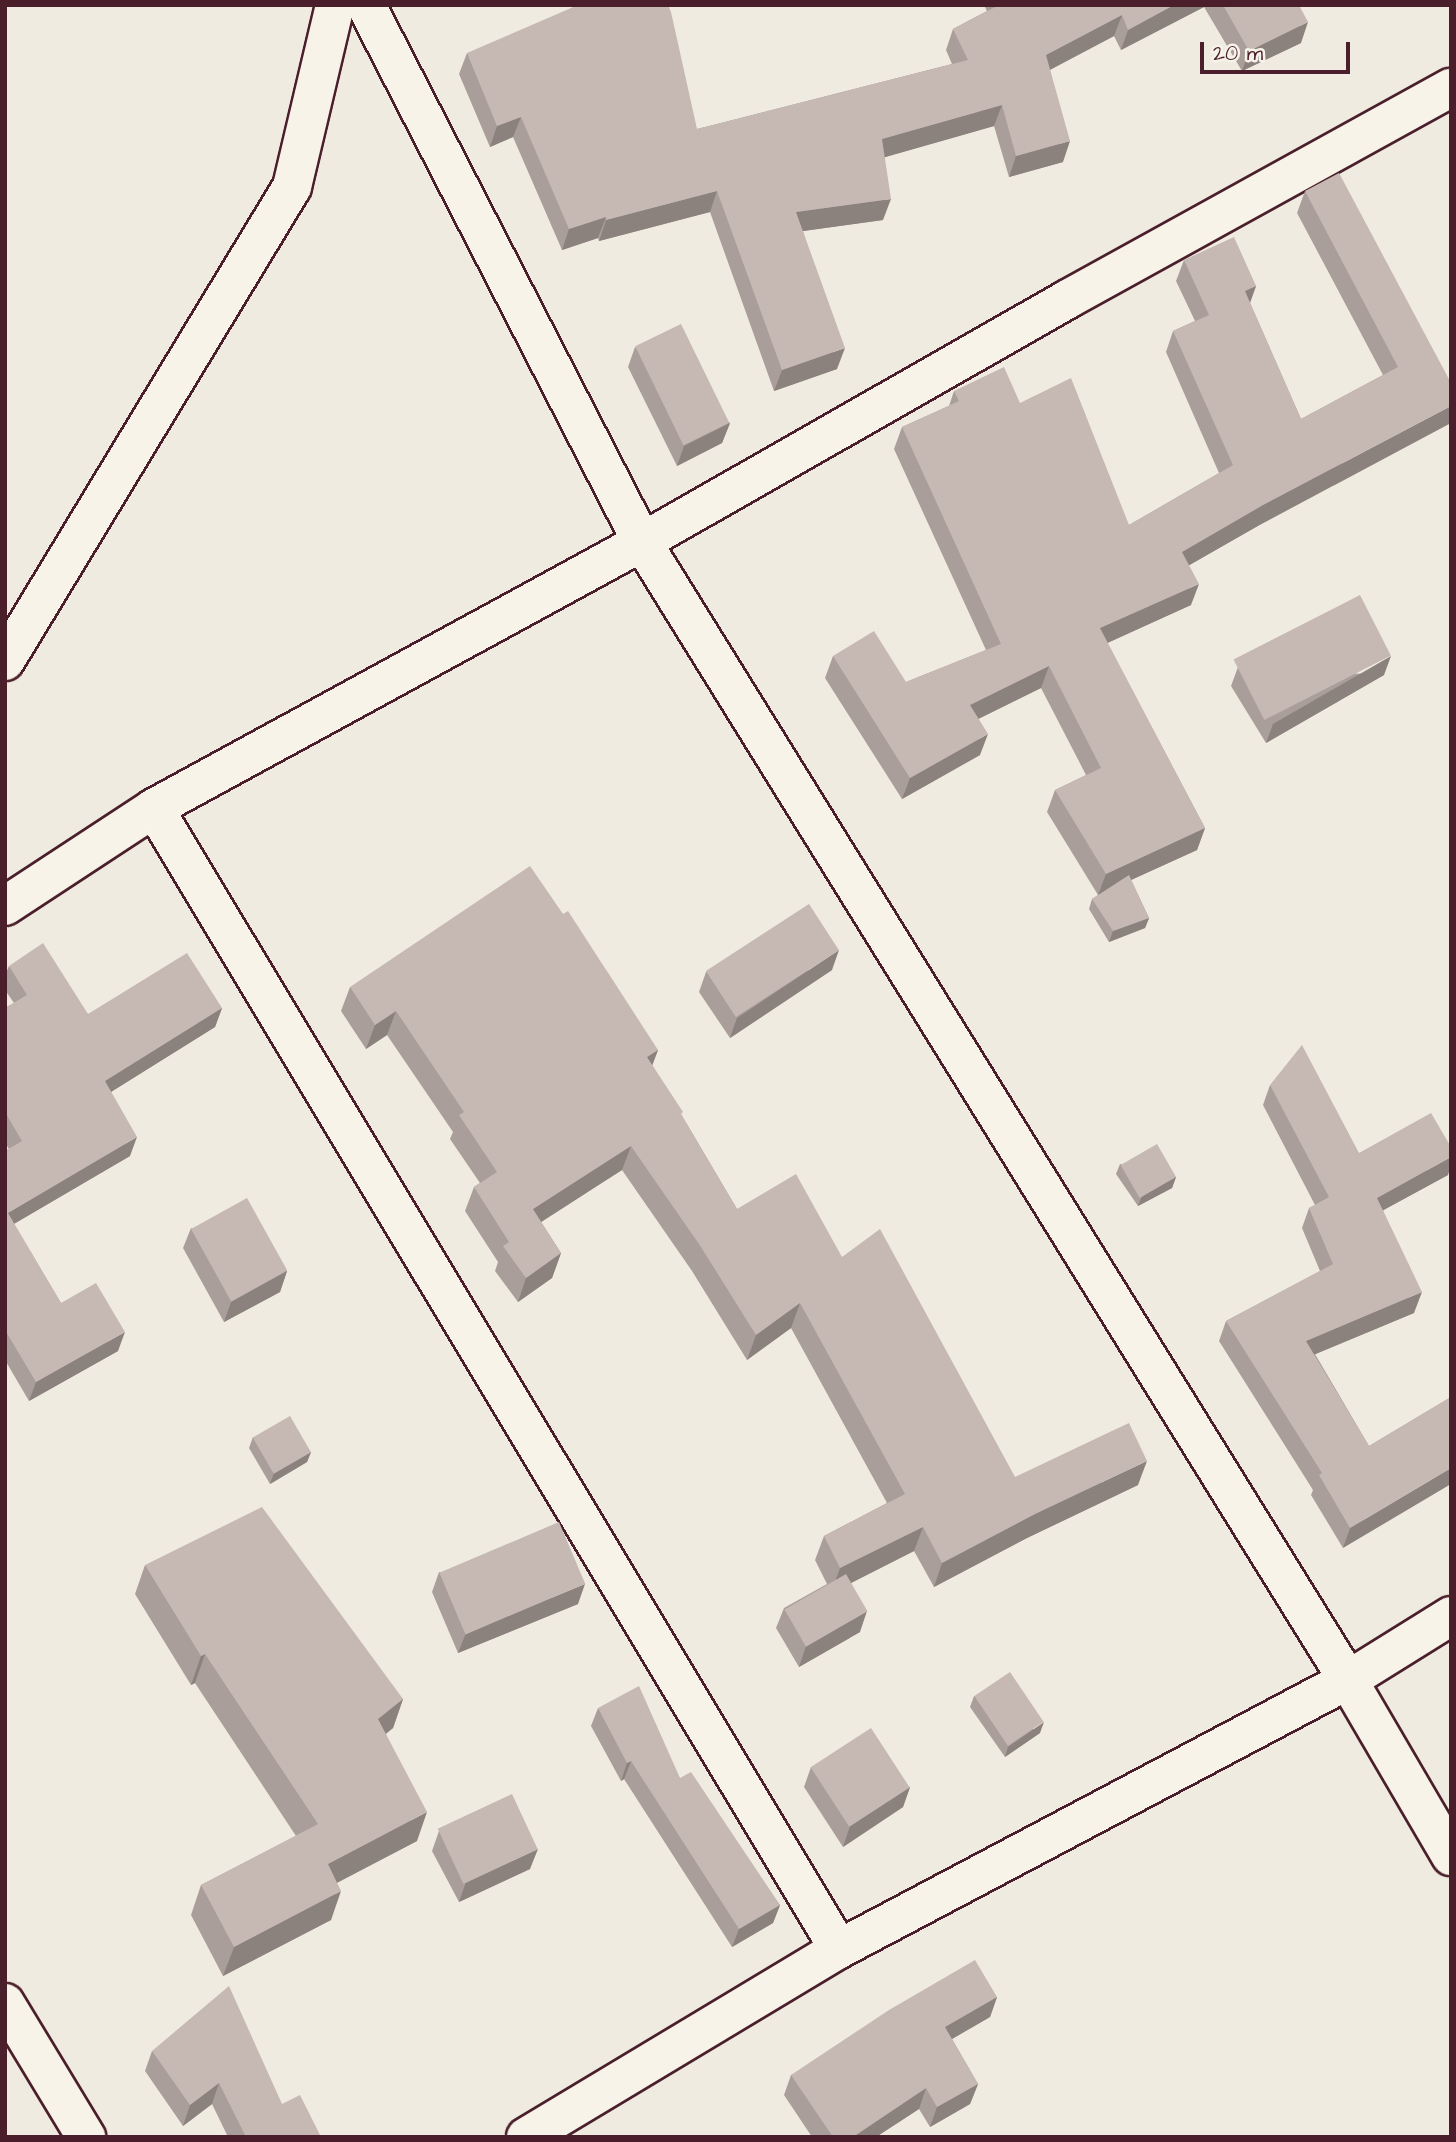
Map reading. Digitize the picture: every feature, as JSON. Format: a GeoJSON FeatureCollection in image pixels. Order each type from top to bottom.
{"type":"FeatureCollection","features":[{"type":"Feature","properties":{"kind":"street"},"geometry":{"type":"LineString","coordinates":[[5,661],[292,187],[335,5]]}},
{"type":"Feature","properties":{"kind":"street"},"geometry":{"type":"LineString","coordinates":[[366,5],[642,542],[1348,1680],[1451,1856]]}},
{"type":"Feature","properties":{"kind":"street"},"geometry":{"type":"LineString","coordinates":[[5,906],[154,808],[642,542],[1068,299],[1451,88]]}},
{"type":"Feature","properties":{"kind":"street"},"geometry":{"type":"LineString","coordinates":[[154,808],[839,1949]]}},
{"type":"Feature","properties":{"kind":"street"},"geometry":{"type":"LineString","coordinates":[[526,2137],[839,1949],[1348,1680],[1451,1616]]}},
{"type":"Feature","properties":{"kind":"street"},"geometry":{"type":"LineString","coordinates":[[5,2003],[86,2137]]}},
{"type":"Feature","properties":{"kind":"building"},"geometry":{"type":"Polygon","coordinates":[[[578,5],[668,5],[697,129],[968,60],[953,29],[999,5],[1174,5],[1128,30],[1122,15],[1046,55],[1070,141],[1016,156],[1002,105],[882,139],[891,199],[796,212],[845,348],[782,370],[717,191],[606,220],[606,217],[569,229],[521,117],[497,126],[467,53],[578,5]]]}},
{"type":"Feature","properties":{"kind":"building"},"geometry":{"type":"Polygon","coordinates":[[[1223,5],[1299,5],[1308,22],[1249,51],[1223,5]]]}},
{"type":"Feature","properties":{"kind":"building"},"geometry":{"type":"Polygon","coordinates":[[[1339,173],[1451,383],[1451,406],[1263,505],[1182,552],[1199,584],[1100,628],[1205,828],[1106,874],[1055,790],[1101,768],[1049,666],[970,705],[988,734],[910,778],[833,656],[874,631],[906,682],[1001,644],[902,427],[959,401],[954,391],[1004,367],[1020,403],[1071,378],[1129,525],[1233,465],[1173,331],[1209,315],[1184,260],[1234,237],[1256,286],[1245,291],[1301,419],[1398,367],[1305,191],[1339,173]]]}},
{"type":"Feature","properties":{"kind":"building"},"geometry":{"type":"Polygon","coordinates":[[[681,324],[729,423],[683,445],[635,346],[681,324]]]}},
{"type":"Feature","properties":{"kind":"building"},"geometry":{"type":"Polygon","coordinates":[[[1360,595],[1391,656],[1264,720],[1233,659],[1360,595]]]}},
{"type":"Feature","properties":{"kind":"building"},"geometry":{"type":"Polygon","coordinates":[[[530,866],[563,914],[568,911],[658,1050],[647,1057],[683,1112],[681,1114],[737,1209],[796,1174],[842,1257],[880,1229],[1015,1477],[1129,1423],[1147,1461],[1035,1514],[942,1563],[923,1527],[840,1568],[824,1536],[905,1494],[800,1303],[756,1335],[701,1247],[631,1146],[533,1209],[561,1253],[526,1278],[503,1246],[509,1242],[474,1187],[497,1172],[459,1115],[464,1112],[396,1011],[375,1025],[350,987],[530,866]]]}},
{"type":"Feature","properties":{"kind":"building"},"geometry":{"type":"Polygon","coordinates":[[[1129,875],[1149,918],[1113,931],[1092,899],[1129,875]]]}},
{"type":"Feature","properties":{"kind":"building"},"geometry":{"type":"Polygon","coordinates":[[[809,904],[839,950],[736,1017],[706,971],[809,904]]]}},
{"type":"Feature","properties":{"kind":"building"},"geometry":{"type":"Polygon","coordinates":[[[43,943],[88,1014],[187,953],[222,1008],[105,1081],[137,1137],[8,1213],[61,1303],[96,1283],[125,1332],[36,1382],[5,1330],[5,1151],[22,1141],[5,1112],[5,1008],[27,995],[9,966],[43,943]]]}},
{"type":"Feature","properties":{"kind":"building"},"geometry":{"type":"Polygon","coordinates":[[[1302,1045],[1359,1153],[1431,1113],[1451,1147],[1451,1157],[1377,1198],[1422,1292],[1306,1341],[1369,1446],[1451,1397],[1451,1468],[1350,1528],[1319,1475],[1322,1473],[1226,1321],[1333,1264],[1309,1208],[1329,1197],[1270,1085],[1302,1045]]]}},
{"type":"Feature","properties":{"kind":"building"},"geometry":{"type":"Polygon","coordinates":[[[1157,1144],[1176,1177],[1140,1198],[1121,1165],[1157,1144]]]}},
{"type":"Feature","properties":{"kind":"building"},"geometry":{"type":"Polygon","coordinates":[[[247,1198],[287,1271],[231,1302],[191,1229],[247,1198]]]}},
{"type":"Feature","properties":{"kind":"building"},"geometry":{"type":"Polygon","coordinates":[[[290,1416],[311,1452],[274,1474],[253,1438],[290,1416]]]}},
{"type":"Feature","properties":{"kind":"building"},"geometry":{"type":"Polygon","coordinates":[[[262,1507],[403,1699],[378,1719],[427,1812],[328,1864],[341,1891],[234,1947],[201,1885],[318,1824],[205,1654],[201,1656],[145,1565],[262,1507]]]}},
{"type":"Feature","properties":{"kind":"building"},"geometry":{"type":"Polygon","coordinates":[[[559,1522],[585,1584],[466,1634],[439,1573],[559,1522]]]}},
{"type":"Feature","properties":{"kind":"building"},"geometry":{"type":"Polygon","coordinates":[[[846,1574],[868,1611],[806,1647],[785,1610],[846,1574]]]}},
{"type":"Feature","properties":{"kind":"building"},"geometry":{"type":"Polygon","coordinates":[[[1010,1672],[1044,1722],[1008,1746],[974,1696],[1010,1672]]]}},
{"type":"Feature","properties":{"kind":"building"},"geometry":{"type":"Polygon","coordinates":[[[639,1686],[680,1778],[691,1772],[780,1905],[739,1929],[631,1761],[627,1763],[598,1708],[639,1686]]]}},
{"type":"Feature","properties":{"kind":"building"},"geometry":{"type":"Polygon","coordinates":[[[871,1728],[910,1788],[849,1827],[811,1767],[871,1728]]]}},
{"type":"Feature","properties":{"kind":"building"},"geometry":{"type":"Polygon","coordinates":[[[512,1794],[538,1849],[463,1884],[438,1829],[512,1794]]]}},
{"type":"Feature","properties":{"kind":"building"},"geometry":{"type":"Polygon","coordinates":[[[975,1960],[997,1997],[945,2027],[978,2084],[937,2107],[926,2088],[853,2137],[833,2137],[791,2075],[889,2010],[975,1960]]]}},
{"type":"Feature","properties":{"kind":"building"},"geometry":{"type":"Polygon","coordinates":[[[229,1986],[282,2104],[300,2095],[321,2137],[246,2137],[219,2083],[190,2105],[152,2051],[229,1986]]]}}]}
